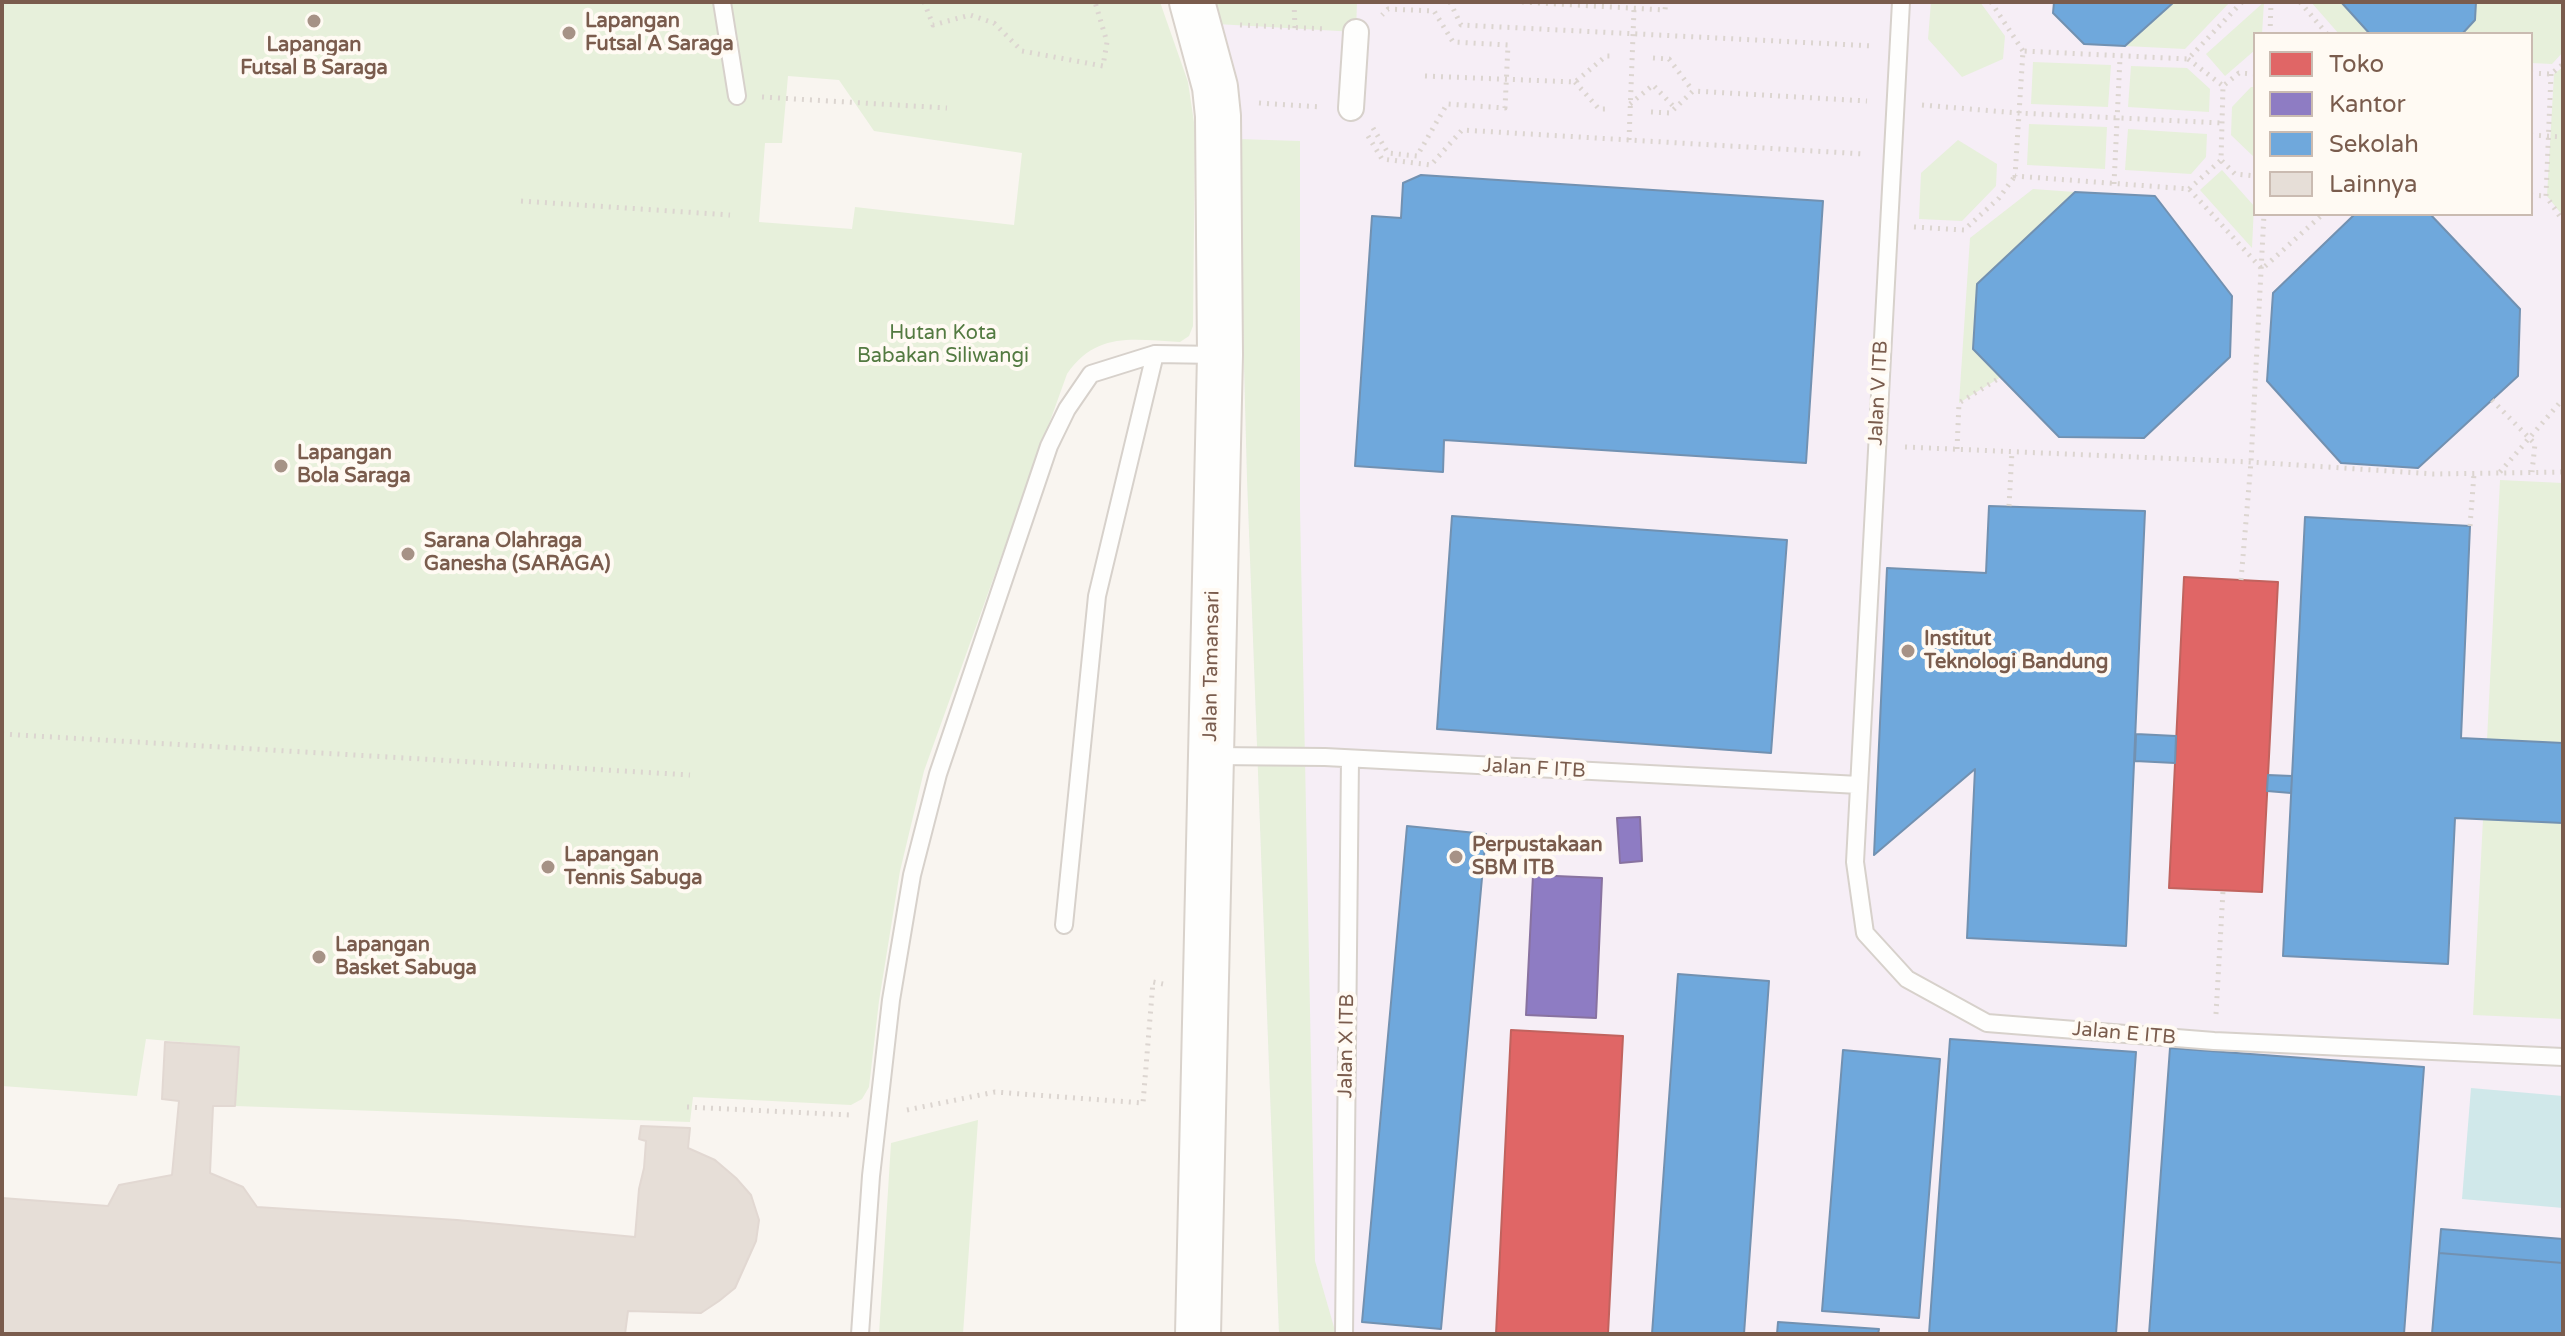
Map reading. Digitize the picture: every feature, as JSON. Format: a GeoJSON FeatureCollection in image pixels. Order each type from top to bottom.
{"type":"FeatureCollection","features":[{"type":"Feature","properties":{"kind":"main road","name":"Jalan Tamansari"},"geometry":{"type":"LineString","coordinates":[[1196,12],[1215,87],[1218,116],[1220,355],[1198,1334]]}},
{"type":"Feature","properties":{"kind":"street"},"geometry":{"type":"LineString","coordinates":[[1355,115],[1366,26]]}},
{"type":"Feature","properties":{"kind":"lane"},"geometry":{"type":"LineString","coordinates":[[722,2],[737,96]]}},
{"type":"Feature","properties":{"kind":"lane","name":"Jalan V ITB"},"geometry":{"type":"LineString","coordinates":[[1859,785],[1901,2]]}},
{"type":"Feature","properties":{"kind":"lane"},"geometry":{"type":"LineString","coordinates":[[860,1334],[871,1176],[891,1000],[912,875],[938,774],[1049,446],[1067,409],[1091,374],[1155,354],[1220,355]]}},
{"type":"Feature","properties":{"kind":"lane"},"geometry":{"type":"LineString","coordinates":[[1064,925],[1097,596],[1155,354]]}},
{"type":"Feature","properties":{"kind":"lane","name":"Jalan F ITB"},"geometry":{"type":"LineString","coordinates":[[1210,756],[1350,759],[1859,785]]}},
{"type":"Feature","properties":{"kind":"lane","name":"Jalan X ITB"},"geometry":{"type":"LineString","coordinates":[[1344,1334],[1350,759]]}},
{"type":"Feature","properties":{"kind":"lane","name":"Jalan E ITB"},"geometry":{"type":"LineString","coordinates":[[1859,785],[1855,862],[1865,933],[1907,979],[1987,1023],[2214,1041],[2563,1057]]}},
{"type":"Feature","properties":{"kind":"path"},"geometry":{"type":"LineString","coordinates":[[924,2],[933,25],[970,15],[994,23],[1022,51],[1103,66],[1107,42],[1095,2]]}},
{"type":"Feature","properties":{"kind":"path"},"geometry":{"type":"LineString","coordinates":[[1294,2],[1295,28]]}},
{"type":"Feature","properties":{"kind":"path"},"geometry":{"type":"LineString","coordinates":[[1450,2],[1461,25],[1875,46]]}},
{"type":"Feature","properties":{"kind":"path"},"geometry":{"type":"LineString","coordinates":[[1522,2],[1665,10],[1666,2]]}},
{"type":"Feature","properties":{"kind":"path"},"geometry":{"type":"LineString","coordinates":[[1929,228],[1964,230],[1999,198],[2015,176],[2023,51],[1991,2]]}},
{"type":"Feature","properties":{"kind":"path"},"geometry":{"type":"LineString","coordinates":[[2188,59],[2242,2]]}},
{"type":"Feature","properties":{"kind":"path"},"geometry":{"type":"LineString","coordinates":[[2270,32],[2271,2]]}},
{"type":"Feature","properties":{"kind":"path"},"geometry":{"type":"LineString","coordinates":[[2300,2],[2325,32]]}},
{"type":"Feature","properties":{"kind":"path"},"geometry":{"type":"LineString","coordinates":[[1629,140],[1634,8]]}},
{"type":"Feature","properties":{"kind":"path"},"geometry":{"type":"LineString","coordinates":[[1196,12],[1295,28],[1366,26],[1388,9],[1434,11],[1453,42],[1508,45],[1505,108],[1447,104],[1417,156],[1388,153],[1370,123],[1355,115]]}},
{"type":"Feature","properties":{"kind":"path"},"geometry":{"type":"LineString","coordinates":[[2023,51],[2188,59],[2223,86]]}},
{"type":"Feature","properties":{"kind":"path"},"geometry":{"type":"LineString","coordinates":[[1425,76],[1575,82],[1606,56],[1611,56]]}},
{"type":"Feature","properties":{"kind":"path"},"geometry":{"type":"LineString","coordinates":[[1653,58],[1669,59],[1693,91]]}},
{"type":"Feature","properties":{"kind":"path"},"geometry":{"type":"LineString","coordinates":[[2114,184],[2120,58]]}},
{"type":"Feature","properties":{"kind":"path"},"geometry":{"type":"LineString","coordinates":[[2533,73],[2551,74],[2563,64]]}},
{"type":"Feature","properties":{"kind":"path"},"geometry":{"type":"LineString","coordinates":[[2189,189],[2221,160],[2223,86],[2239,73],[2253,74]]}},
{"type":"Feature","properties":{"kind":"path"},"geometry":{"type":"LineString","coordinates":[[2551,74],[2546,196],[2563,221]]}},
{"type":"Feature","properties":{"kind":"path"},"geometry":{"type":"LineString","coordinates":[[1575,82],[1599,109],[1609,109]]}},
{"type":"Feature","properties":{"kind":"path"},"geometry":{"type":"LineString","coordinates":[[1630,104],[1653,85],[1675,108]]}},
{"type":"Feature","properties":{"kind":"path"},"geometry":{"type":"LineString","coordinates":[[1651,112],[1670,113],[1693,91],[1872,102]]}},
{"type":"Feature","properties":{"kind":"path"},"geometry":{"type":"LineString","coordinates":[[737,96],[947,108]]}},
{"type":"Feature","properties":{"kind":"path"},"geometry":{"type":"LineString","coordinates":[[1252,103],[1323,107]]}},
{"type":"Feature","properties":{"kind":"path"},"geometry":{"type":"LineString","coordinates":[[1909,104],[2222,123]]}},
{"type":"Feature","properties":{"kind":"path"},"geometry":{"type":"LineString","coordinates":[[1355,115],[1382,159],[1431,165],[1462,130],[1870,154]]}},
{"type":"Feature","properties":{"kind":"path"},"geometry":{"type":"LineString","coordinates":[[2533,135],[2563,137]]}},
{"type":"Feature","properties":{"kind":"path"},"geometry":{"type":"LineString","coordinates":[[2221,160],[2235,174],[2253,176]]}},
{"type":"Feature","properties":{"kind":"path"},"geometry":{"type":"LineString","coordinates":[[2015,176],[2189,189],[2262,269]]}},
{"type":"Feature","properties":{"kind":"path"},"geometry":{"type":"LineString","coordinates":[[2533,195],[2546,196]]}},
{"type":"Feature","properties":{"kind":"path"},"geometry":{"type":"LineString","coordinates":[[521,201],[730,215]]}},
{"type":"Feature","properties":{"kind":"path"},"geometry":{"type":"LineString","coordinates":[[2241,580],[2251,462],[2264,216]]}},
{"type":"Feature","properties":{"kind":"path"},"geometry":{"type":"LineString","coordinates":[[2262,269],[2321,216]]}},
{"type":"Feature","properties":{"kind":"path"},"geometry":{"type":"LineString","coordinates":[[1957,449],[1959,403],[2001,377]]}},
{"type":"Feature","properties":{"kind":"path"},"geometry":{"type":"LineString","coordinates":[[2499,473],[2563,399]]}},
{"type":"Feature","properties":{"kind":"path"},"geometry":{"type":"LineString","coordinates":[[2492,400],[2535,444],[2532,472]]}},
{"type":"Feature","properties":{"kind":"path"},"geometry":{"type":"LineString","coordinates":[[1892,447],[2251,462],[2434,474],[2563,472]]}},
{"type":"Feature","properties":{"kind":"path"},"geometry":{"type":"LineString","coordinates":[[2009,506],[2012,451]]}},
{"type":"Feature","properties":{"kind":"path"},"geometry":{"type":"LineString","coordinates":[[2470,526],[2474,474]]}},
{"type":"Feature","properties":{"kind":"path"},"geometry":{"type":"LineString","coordinates":[[2,734],[690,775]]}},
{"type":"Feature","properties":{"kind":"path"},"geometry":{"type":"LineString","coordinates":[[2214,1041],[2223,891]]}},
{"type":"Feature","properties":{"kind":"path"},"geometry":{"type":"LineString","coordinates":[[687,1107],[878,1116],[995,1092],[1143,1103],[1153,982],[1168,985]]}},
{"type":"Feature","properties":{"kind":"shaded area","name":"Institut Teknologi Bandung"},"geometry":{"type":"Polygon","coordinates":[[[1199,2],[2563,2],[2563,1334],[1279,1334],[1247,479],[1238,139],[1199,2]]]}},
{"type":"Feature","properties":{"kind":"green space","name":"Sarana Olahraga Ganesha (SARAGA)"},"geometry":{"type":"Polygon","coordinates":[[[2,2],[1160,2],[1188,82],[1195,129],[1193,326],[1189,336],[1180,342],[1132,340],[1104,344],[1079,360],[1067,374],[924,771],[900,871],[869,1087],[862,1099],[851,1105],[693,1097],[690,1122],[235,1106],[239,1047],[146,1039],[137,1096],[2,1086],[2,2]],[[788,76],[782,143],[765,143],[759,222],[852,229],[855,207],[1014,225],[1022,153],[874,131],[839,80],[788,76]]]}},
{"type":"Feature","properties":{"kind":"green space"},"geometry":{"type":"Polygon","coordinates":[[[1192,2],[1357,2],[1356,32],[1199,23],[1192,2]]]}},
{"type":"Feature","properties":{"kind":"green space"},"geometry":{"type":"Polygon","coordinates":[[[1931,2],[1980,2],[2005,36],[2003,59],[1962,77],[1928,39],[1931,2]]]}},
{"type":"Feature","properties":{"kind":"green space"},"geometry":{"type":"Polygon","coordinates":[[[2174,2],[2230,2],[2185,49],[2125,46],[2174,2]]]}},
{"type":"Feature","properties":{"kind":"green space"},"geometry":{"type":"Polygon","coordinates":[[[2264,2],[2262,32],[2253,32],[2253,52],[2225,76],[2206,54],[2264,2]]]}},
{"type":"Feature","properties":{"kind":"green space"},"geometry":{"type":"Polygon","coordinates":[[[2311,2],[2341,2],[2368,32],[2337,32],[2311,2]]]}},
{"type":"Feature","properties":{"kind":"green space"},"geometry":{"type":"Polygon","coordinates":[[[2476,2],[2563,2],[2563,52],[2552,64],[2533,63],[2533,32],[2464,32],[2475,20],[2476,2]]]}},
{"type":"Feature","properties":{"kind":"green space"},"geometry":{"type":"Polygon","coordinates":[[[2033,62],[2111,65],[2108,107],[2031,104],[2033,62]]]}},
{"type":"Feature","properties":{"kind":"green space"},"geometry":{"type":"Polygon","coordinates":[[[2131,66],[2187,68],[2210,89],[2209,112],[2128,107],[2131,66]]]}},
{"type":"Feature","properties":{"kind":"green space"},"geometry":{"type":"Polygon","coordinates":[[[2563,67],[2563,216],[2547,196],[2554,74],[2563,67]]]}},
{"type":"Feature","properties":{"kind":"green space"},"geometry":{"type":"Polygon","coordinates":[[[2253,87],[2253,156],[2231,135],[2232,107],[2253,87]]]}},
{"type":"Feature","properties":{"kind":"green space"},"geometry":{"type":"Polygon","coordinates":[[[2029,124],[2107,127],[2105,169],[2027,165],[2029,124]]]}},
{"type":"Feature","properties":{"kind":"green space"},"geometry":{"type":"Polygon","coordinates":[[[2128,129],[2207,134],[2206,157],[2191,174],[2125,170],[2128,129]]]}},
{"type":"Feature","properties":{"kind":"green space"},"geometry":{"type":"Polygon","coordinates":[[[1238,139],[1300,141],[1300,509],[1315,1261],[1336,1334],[1279,1334],[1247,479],[1238,139]]]}},
{"type":"Feature","properties":{"kind":"green space"},"geometry":{"type":"Polygon","coordinates":[[[1958,140],[1997,164],[1996,186],[1962,221],[1919,219],[1921,173],[1958,140]]]}},
{"type":"Feature","properties":{"kind":"green space"},"geometry":{"type":"Polygon","coordinates":[[[2222,170],[2253,205],[2252,248],[2200,190],[2222,170]]]}},
{"type":"Feature","properties":{"kind":"green space"},"geometry":{"type":"Polygon","coordinates":[[[2033,189],[2075,192],[1977,284],[1973,348],[2001,377],[1959,403],[1970,238],[2033,189]]]}},
{"type":"Feature","properties":{"kind":"green space"},"geometry":{"type":"Polygon","coordinates":[[[2500,480],[2563,483],[2563,743],[2487,740],[2500,480]]]}},
{"type":"Feature","properties":{"kind":"green space"},"geometry":{"type":"Polygon","coordinates":[[[2563,815],[2563,1019],[2473,1015],[2483,819],[2562,823],[2563,815]]]}},
{"type":"Feature","properties":{"kind":"green space"},"geometry":{"type":"Polygon","coordinates":[[[978,1120],[963,1334],[879,1334],[891,1143],[978,1120]]]}},
{"type":"Feature","properties":{"kind":"water"},"geometry":{"type":"Polygon","coordinates":[[[2471,1088],[2563,1096],[2563,1208],[2462,1199],[2471,1088]]]}},
{"type":"Feature","properties":{"kind":"building: Toko"},"geometry":{"type":"Polygon","coordinates":[[[2184,577],[2278,582],[2262,892],[2169,888],[2184,577]]]}},
{"type":"Feature","properties":{"kind":"building: Toko"},"geometry":{"type":"Polygon","coordinates":[[[1511,1030],[1623,1036],[1608,1334],[1496,1334],[1511,1030]]]}},
{"type":"Feature","properties":{"kind":"building: Kantor"},"geometry":{"type":"Polygon","coordinates":[[[1640,817],[1642,861],[1620,863],[1617,818],[1640,817]]]}},
{"type":"Feature","properties":{"kind":"building: Kantor"},"geometry":{"type":"Polygon","coordinates":[[[1533,875],[1602,878],[1596,1018],[1526,1015],[1533,875]]]}},
{"type":"Feature","properties":{"kind":"building: Sekolah"},"geometry":{"type":"Polygon","coordinates":[[[2054,2],[2174,2],[2125,46],[2084,44],[2053,13],[2054,2]]]}},
{"type":"Feature","properties":{"kind":"building: Sekolah"},"geometry":{"type":"Polygon","coordinates":[[[2341,2],[2476,2],[2475,20],[2464,32],[2368,32],[2341,2]]]}},
{"type":"Feature","properties":{"kind":"building: Sekolah"},"geometry":{"type":"Polygon","coordinates":[[[1421,175],[1823,201],[1806,463],[1444,440],[1443,472],[1355,466],[1372,216],[1401,218],[1403,183],[1421,175]]]}},
{"type":"Feature","properties":{"kind":"building: Sekolah"},"geometry":{"type":"Polygon","coordinates":[[[2075,192],[2155,196],[2232,296],[2230,357],[2144,438],[2059,437],[1973,349],[1977,284],[2075,192]]]}},
{"type":"Feature","properties":{"kind":"building: Sekolah"},"geometry":{"type":"Polygon","coordinates":[[[2353,216],[2432,216],[2520,309],[2518,376],[2418,468],[2341,463],[2267,381],[2273,293],[2353,216]]]}},
{"type":"Feature","properties":{"kind":"building: Sekolah"},"geometry":{"type":"Polygon","coordinates":[[[1989,506],[2145,511],[2126,946],[1967,938],[1975,769],[1874,855],[1887,568],[1986,573],[1989,506]]]}},
{"type":"Feature","properties":{"kind":"building: Sekolah"},"geometry":{"type":"Polygon","coordinates":[[[1452,516],[1787,540],[1771,753],[1437,729],[1452,516]]]}},
{"type":"Feature","properties":{"kind":"building: Sekolah"},"geometry":{"type":"Polygon","coordinates":[[[2305,517],[2470,526],[2461,738],[2563,743],[2563,823],[2455,818],[2448,964],[2283,956],[2305,517]]]}},
{"type":"Feature","properties":{"kind":"building: Sekolah"},"geometry":{"type":"Polygon","coordinates":[[[2136,734],[2176,736],[2175,763],[2135,761],[2136,734]]]}},
{"type":"Feature","properties":{"kind":"building: Sekolah"},"geometry":{"type":"Polygon","coordinates":[[[2268,775],[2292,776],[2291,793],[2267,791],[2268,775]]]}},
{"type":"Feature","properties":{"kind":"building: Sekolah"},"geometry":{"type":"Polygon","coordinates":[[[1407,826],[1486,834],[1441,1329],[1362,1322],[1407,826]]]}},
{"type":"Feature","properties":{"kind":"building: Sekolah"},"geometry":{"type":"Polygon","coordinates":[[[1678,974],[1769,981],[1744,1334],[1652,1334],[1678,974]]]}},
{"type":"Feature","properties":{"kind":"building: Sekolah"},"geometry":{"type":"Polygon","coordinates":[[[1950,1039],[2136,1052],[2116,1334],[1929,1334],[1950,1039]]]}},
{"type":"Feature","properties":{"kind":"building: Sekolah"},"geometry":{"type":"Polygon","coordinates":[[[2170,1048],[2424,1067],[2404,1334],[2149,1334],[2170,1048]]]}},
{"type":"Feature","properties":{"kind":"building: Sekolah"},"geometry":{"type":"Polygon","coordinates":[[[1843,1050],[1940,1059],[1919,1318],[1822,1311],[1843,1050]]]}},
{"type":"Feature","properties":{"kind":"building: Sekolah"},"geometry":{"type":"Polygon","coordinates":[[[2441,1229],[2563,1239],[2563,1263],[2439,1253],[2441,1229]]]}},
{"type":"Feature","properties":{"kind":"building: Sekolah"},"geometry":{"type":"Polygon","coordinates":[[[2439,1253],[2563,1263],[2563,1334],[2432,1334],[2439,1253]]]}},
{"type":"Feature","properties":{"kind":"building: Sekolah"},"geometry":{"type":"Polygon","coordinates":[[[1778,1322],[1879,1329],[1878,1334],[1777,1334],[1778,1322]]]}},
{"type":"Feature","properties":{"kind":"building: Lainnya"},"geometry":{"type":"Polygon","coordinates":[[[165,1042],[239,1047],[235,1106],[213,1106],[210,1173],[243,1187],[257,1207],[457,1220],[635,1237],[646,1141],[639,1139],[641,1126],[690,1128],[688,1148],[715,1160],[751,1195],[759,1220],[756,1241],[735,1288],[719,1301],[701,1313],[628,1311],[625,1334],[2,1334],[2,1198],[108,1206],[119,1185],[172,1175],[179,1101],[162,1099],[165,1042]]]}},
{"type":"Feature","properties":{"kind":"place","name":"Lapangan Futsal B Saraga"},"geometry":{"type":"Point","coordinates":[314,21]}},
{"type":"Feature","properties":{"kind":"place","name":"Lapangan Futsal A Saraga"},"geometry":{"type":"Point","coordinates":[569,33]}},
{"type":"Feature","properties":{"kind":"place","name":"Lapangan Bola Saraga"},"geometry":{"type":"Point","coordinates":[281,466]}},
{"type":"Feature","properties":{"kind":"place","name":"Sarana Olahraga Ganesha (SARAGA)"},"geometry":{"type":"Point","coordinates":[408,554]}},
{"type":"Feature","properties":{"kind":"place","name":"Institut Teknologi Bandung"},"geometry":{"type":"Point","coordinates":[1908,651]}},
{"type":"Feature","properties":{"kind":"place","name":"Perpustakaan SBM ITB"},"geometry":{"type":"Point","coordinates":[1456,857]}},
{"type":"Feature","properties":{"kind":"place","name":"Lapangan Tennis Sabuga"},"geometry":{"type":"Point","coordinates":[548,867]}},
{"type":"Feature","properties":{"kind":"place","name":"Lapangan Basket Sabuga"},"geometry":{"type":"Point","coordinates":[319,957]}},
{"type":"Feature","properties":{"kind":"park label","name":"Hutan Kota Babakan Siliwangi"},"geometry":{"type":"Point","coordinates":[943,346]}}]}
